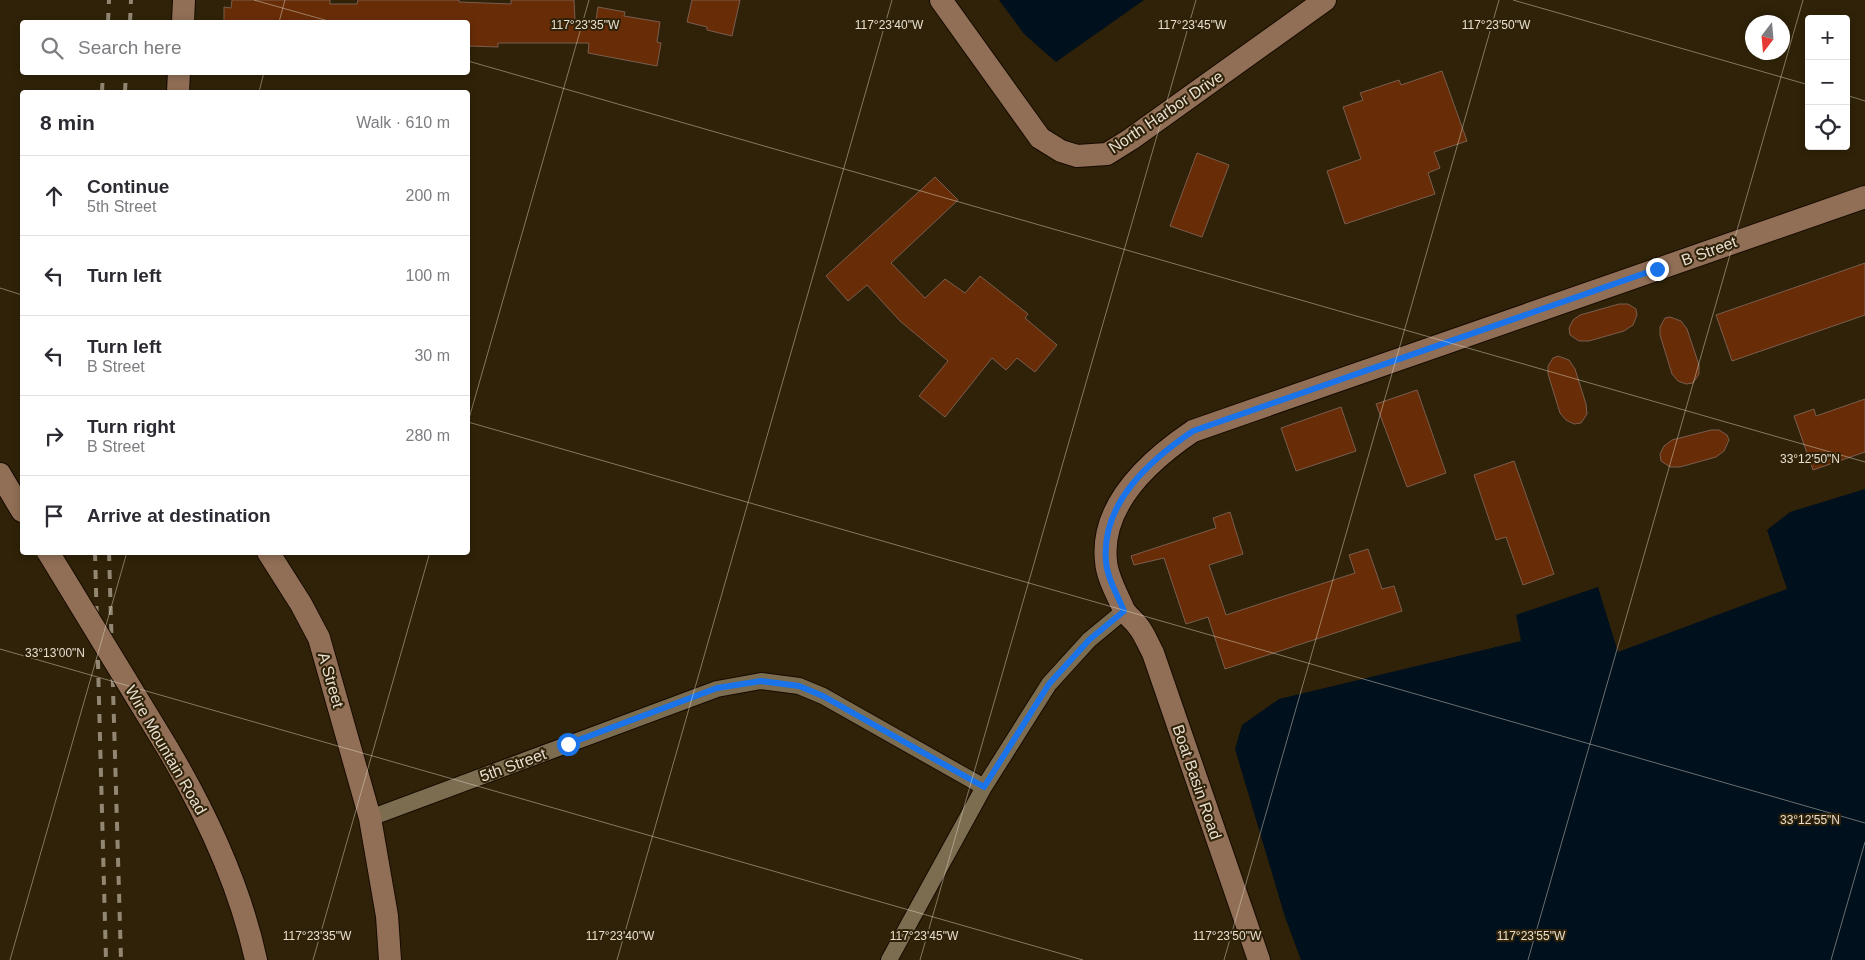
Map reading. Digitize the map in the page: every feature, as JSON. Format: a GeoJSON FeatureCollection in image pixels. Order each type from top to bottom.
{"type":"FeatureCollection","features":[{"type":"Feature","properties":{"kind":"street"},"geometry":{"type":"LineString","coordinates":[[183,20],[184,0]]}},
{"type":"Feature","properties":{"kind":"street","name":"North Harbor Drive"},"geometry":{"type":"LineString","coordinates":[[941,0],[1040,138],[1061,151],[1077,156],[1107,154],[1132,139],[1324,0]]}},
{"type":"Feature","properties":{"kind":"street"},"geometry":{"type":"LineString","coordinates":[[178,90],[179,75]]}},
{"type":"Feature","properties":{"kind":"street","name":"B Street"},"geometry":{"type":"LineString","coordinates":[[1124,611],[1106,563],[1106,540],[1119,503],[1142,471],[1167,448],[1193,431],[1865,197]]}},
{"type":"Feature","properties":{"kind":"street"},"geometry":{"type":"LineString","coordinates":[[0,474],[20,507]]}},
{"type":"Feature","properties":{"kind":"street","name":"Wire Mountain Road"},"geometry":{"type":"LineString","coordinates":[[50,555],[168,749],[207,822],[230,875],[249,929],[256,960]]}},
{"type":"Feature","properties":{"kind":"street","name":"A Street"},"geometry":{"type":"LineString","coordinates":[[270,555],[301,604],[319,638],[370,818],[386,916],[390,960]]}},
{"type":"Feature","properties":{"kind":"street"},"geometry":{"type":"LineString","coordinates":[[888,960],[984,787],[1049,684],[1089,640],[1124,611]]}},
{"type":"Feature","properties":{"kind":"street","name":"Boat Basin Road"},"geometry":{"type":"LineString","coordinates":[[1124,611],[1138,626],[1152,653],[1258,960]]}},
{"type":"Feature","properties":{"kind":"street","name":"5th Street"},"geometry":{"type":"LineString","coordinates":[[370,818],[717,688],[761,681],[799,686],[823,696],[984,787]]}},
{"type":"Feature","properties":{"kind":"water"},"geometry":{"type":"Polygon","coordinates":[[[999,0],[1144,0],[1056,62],[1024,34],[999,0]]]}},
{"type":"Feature","properties":{"kind":"water"},"geometry":{"type":"Polygon","coordinates":[[[1865,489],[1865,960],[1301,960],[1285,917],[1235,749],[1242,725],[1279,699],[1521,641],[1516,615],[1598,587],[1618,652],[1787,589],[1767,530],[1790,512],[1865,489]]]}},
{"type":"Feature","properties":{"kind":"building"},"geometry":{"type":"Polygon","coordinates":[[[232,0],[330,0],[330,4],[357,4],[358,0],[459,0],[459,2],[511,4],[511,0],[574,0],[575,20],[596,20],[598,7],[625,12],[624,16],[660,22],[657,42],[661,43],[657,66],[588,53],[589,43],[498,43],[498,47],[470,46],[470,20],[224,20],[224,7],[231,8],[232,0]]]}},
{"type":"Feature","properties":{"kind":"building"},"geometry":{"type":"Polygon","coordinates":[[[692,0],[740,0],[732,36],[707,30],[707,27],[687,22],[692,0]]]}},
{"type":"Feature","properties":{"kind":"building"},"geometry":{"type":"Polygon","coordinates":[[[1442,71],[1467,141],[1434,152],[1440,168],[1428,173],[1435,194],[1345,224],[1327,171],[1361,159],[1343,107],[1363,100],[1360,93],[1399,80],[1401,85],[1442,71]]]}},
{"type":"Feature","properties":{"kind":"building"},"geometry":{"type":"Polygon","coordinates":[[[1197,153],[1229,165],[1202,237],[1170,226],[1197,153]]]}},
{"type":"Feature","properties":{"kind":"building"},"geometry":{"type":"Polygon","coordinates":[[[935,177],[958,200],[891,263],[925,298],[945,279],[965,293],[980,276],[1028,314],[1025,318],[1057,345],[1035,372],[1017,358],[1006,370],[992,358],[945,417],[919,396],[948,361],[900,321],[867,285],[848,301],[826,276],[935,177]]]}},
{"type":"Feature","properties":{"kind":"building"},"geometry":{"type":"Polygon","coordinates":[[[1865,263],[1865,315],[1732,361],[1716,315],[1865,263]]]}},
{"type":"Feature","properties":{"kind":"building"},"geometry":{"type":"Polygon","coordinates":[[[1619,304],[1628,304],[1636,309],[1637,315],[1633,325],[1624,331],[1589,341],[1579,341],[1570,335],[1569,328],[1573,320],[1580,315],[1619,304]]]}},
{"type":"Feature","properties":{"kind":"building"},"geometry":{"type":"Polygon","coordinates":[[[1670,317],[1681,321],[1687,329],[1699,365],[1699,374],[1693,383],[1686,384],[1678,381],[1672,374],[1660,335],[1660,327],[1665,318],[1670,317]]]}},
{"type":"Feature","properties":{"kind":"building"},"geometry":{"type":"Polygon","coordinates":[[[1558,356],[1569,360],[1575,369],[1586,404],[1587,414],[1581,423],[1574,424],[1566,420],[1560,413],[1548,374],[1548,366],[1553,358],[1558,356]]]}},
{"type":"Feature","properties":{"kind":"building"},"geometry":{"type":"Polygon","coordinates":[[[1417,390],[1446,473],[1407,487],[1376,404],[1417,390]]]}},
{"type":"Feature","properties":{"kind":"building"},"geometry":{"type":"Polygon","coordinates":[[[1865,399],[1865,452],[1813,470],[1794,416],[1814,409],[1816,416],[1865,399]]]}},
{"type":"Feature","properties":{"kind":"building"},"geometry":{"type":"Polygon","coordinates":[[[1341,407],[1356,451],[1296,471],[1281,428],[1341,407]]]}},
{"type":"Feature","properties":{"kind":"building"},"geometry":{"type":"Polygon","coordinates":[[[1711,430],[1719,430],[1727,435],[1729,440],[1724,451],[1716,457],[1680,467],[1670,467],[1661,461],[1660,454],[1664,446],[1672,440],[1711,430]]]}},
{"type":"Feature","properties":{"kind":"building"},"geometry":{"type":"Polygon","coordinates":[[[1514,461],[1554,574],[1523,585],[1506,537],[1496,540],[1474,475],[1514,461]]]}},
{"type":"Feature","properties":{"kind":"building"},"geometry":{"type":"Polygon","coordinates":[[[1230,512],[1243,554],[1209,565],[1226,615],[1355,573],[1349,555],[1368,549],[1382,589],[1394,586],[1402,611],[1225,669],[1208,617],[1186,624],[1164,558],[1134,565],[1131,556],[1216,528],[1213,518],[1230,512]]]}},
{"type":"Feature","properties":{"kind":"railway"},"geometry":{"type":"LineString","coordinates":[[108,20],[109,0]]}},
{"type":"Feature","properties":{"kind":"railway"},"geometry":{"type":"LineString","coordinates":[[130,20],[131,0]]}},
{"type":"Feature","properties":{"kind":"railway"},"geometry":{"type":"LineString","coordinates":[[102,90],[103,75]]}},
{"type":"Feature","properties":{"kind":"railway"},"geometry":{"type":"LineString","coordinates":[[125,90],[126,75]]}},
{"type":"Feature","properties":{"kind":"railway"},"geometry":{"type":"LineString","coordinates":[[95,555],[106,960]]}},
{"type":"Feature","properties":{"kind":"railway"},"geometry":{"type":"LineString","coordinates":[[109,555],[121,960]]}},
{"type":"Feature","properties":{"kind":"route"},"geometry":{"type":"LineString","coordinates":[[568,744],[717,688],[761,681],[799,686],[823,696],[984,787],[1049,684],[1089,640],[1124,611],[1106,563],[1106,540],[1119,503],[1142,471],[1167,448],[1193,431],[1657,269]]}}]}
